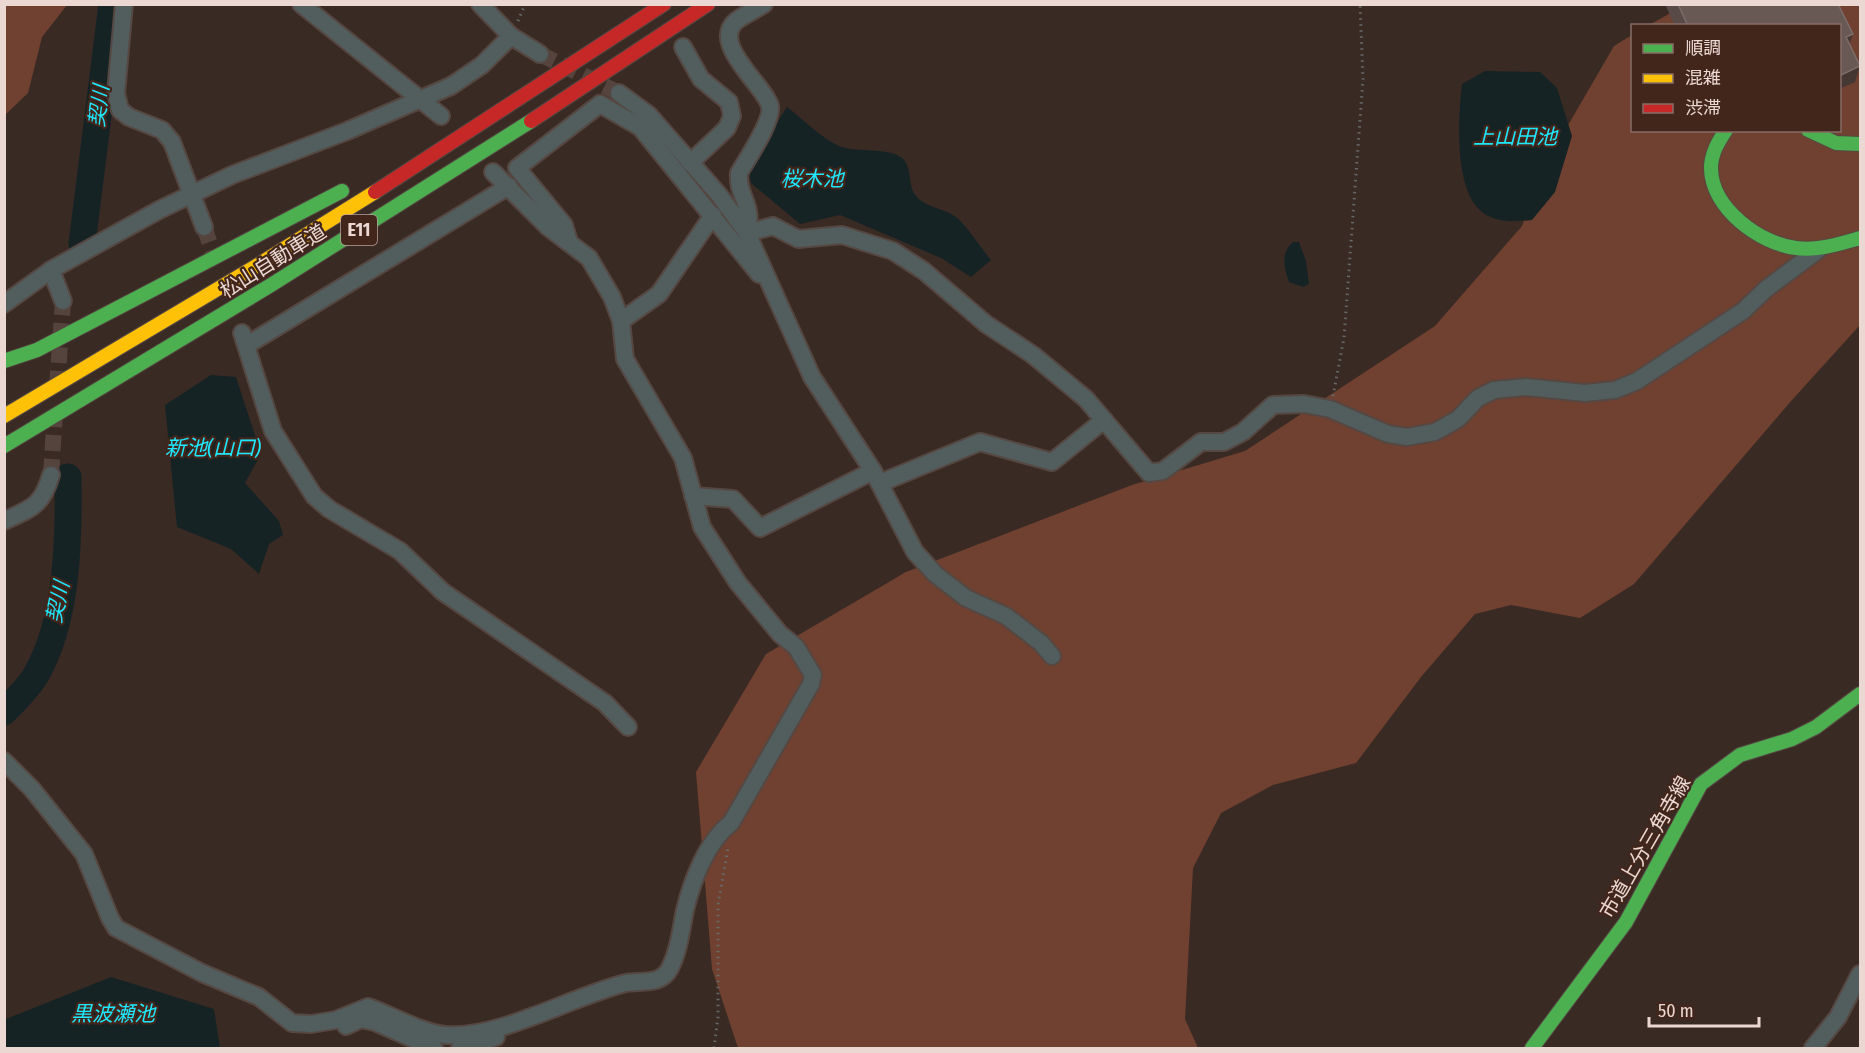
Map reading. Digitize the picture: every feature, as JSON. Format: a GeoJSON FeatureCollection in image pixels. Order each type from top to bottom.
{"type":"FeatureCollection","features":[{"type":"Feature","properties":{"kind":"main road"},"geometry":{"type":"LineString","coordinates":[[438,133],[651,4]]}},
{"type":"Feature","properties":{"kind":"main road","name":"松山自動車道"},"geometry":{"type":"LineString","coordinates":[[4,416],[253,268],[475,129],[664,4]]}},
{"type":"Feature","properties":{"kind":"main road","name":"松山自動車道"},"geometry":{"type":"LineString","coordinates":[[4,446],[192,335],[468,162],[708,4]]}},
{"type":"Feature","properties":{"kind":"main road"},"geometry":{"type":"LineString","coordinates":[[1725,132],[1713,153],[1711,166],[1716,190],[1723,201],[1748,227],[1765,238],[1787,247],[1818,250],[1860,238]]}},
{"type":"Feature","properties":{"kind":"main road"},"geometry":{"type":"LineString","coordinates":[[1812,132],[1836,143],[1860,144]]}},
{"type":"Feature","properties":{"kind":"main road"},"geometry":{"type":"LineString","coordinates":[[4,361],[38,350],[358,182]]}},
{"type":"Feature","properties":{"kind":"main road"},"geometry":{"type":"LineString","coordinates":[[4,458],[192,335]]}},
{"type":"Feature","properties":{"kind":"main road","name":"市道上分三角寺線"},"geometry":{"type":"LineString","coordinates":[[1532,1048],[1626,922],[1690,800],[1701,784],[1740,755],[1792,739],[1816,727],[1860,694]]}},
{"type":"Feature","properties":{"kind":"street"},"geometry":{"type":"LineString","coordinates":[[124,4],[116,93],[120,110],[129,117],[162,130],[172,142],[204,227]]}},
{"type":"Feature","properties":{"kind":"street"},"geometry":{"type":"LineString","coordinates":[[301,4],[441,116]]}},
{"type":"Feature","properties":{"kind":"street"},"geometry":{"type":"LineString","coordinates":[[480,4],[511,36],[540,54]]}},
{"type":"Feature","properties":{"kind":"street"},"geometry":{"type":"LineString","coordinates":[[747,233],[751,215],[739,180],[739,173],[769,118],[770,105],[733,53],[729,36],[734,22],[764,4]]}},
{"type":"Feature","properties":{"kind":"street"},"geometry":{"type":"LineString","coordinates":[[4,304],[51,270],[159,210],[231,175],[422,101],[482,65],[511,36]]}},
{"type":"Feature","properties":{"kind":"street"},"geometry":{"type":"LineString","coordinates":[[683,47],[701,79],[729,102],[732,116],[727,128],[690,163]]}},
{"type":"Feature","properties":{"kind":"street"},"geometry":{"type":"LineString","coordinates":[[620,93],[649,115],[719,195],[747,233],[812,377],[876,477],[915,552],[934,574],[966,598],[1006,616],[1041,643],[1052,656]]}},
{"type":"Feature","properties":{"kind":"street"},"geometry":{"type":"LineString","coordinates":[[569,242],[564,225],[517,168],[600,104],[639,127],[770,286]]}},
{"type":"Feature","properties":{"kind":"street"},"geometry":{"type":"LineString","coordinates":[[292,1023],[336,1020],[368,1007],[432,1032],[446,1035],[470,1033],[506,1024],[625,984],[649,983],[658,979],[670,969],[681,938],[691,888],[719,832],[731,823],[811,684],[813,675],[796,647],[780,634],[738,583],[702,527],[683,458],[625,359],[621,321],[612,297],[590,258],[548,227],[493,172]]}},
{"type":"Feature","properties":{"kind":"street"},"geometry":{"type":"LineString","coordinates":[[509,186],[244,339],[273,431],[315,496],[329,509],[400,551],[443,592],[605,703],[628,727]]}},
{"type":"Feature","properties":{"kind":"street"},"geometry":{"type":"LineString","coordinates":[[621,321],[659,294],[713,215]]}},
{"type":"Feature","properties":{"kind":"street"},"geometry":{"type":"LineString","coordinates":[[747,233],[773,226],[798,239],[842,235],[893,251],[924,271],[986,324],[1033,355],[1086,399],[1149,473],[1162,471],[1201,442],[1224,442],[1243,432],[1273,405],[1304,404],[1330,410],[1388,434],[1407,436],[1435,432],[1458,419],[1479,398],[1494,390],[1526,387],[1585,393],[1615,390],[1637,381],[1743,311],[1766,289],[1818,250]]}},
{"type":"Feature","properties":{"kind":"street"},"geometry":{"type":"LineString","coordinates":[[51,270],[63,301]]}},
{"type":"Feature","properties":{"kind":"street"},"geometry":{"type":"LineString","coordinates":[[693,496],[733,499],[760,528],[876,477],[980,442],[1052,462],[1104,420]]}},
{"type":"Feature","properties":{"kind":"street"},"geometry":{"type":"LineString","coordinates":[[4,521],[29,510],[44,497],[51,475]]}},
{"type":"Feature","properties":{"kind":"street"},"geometry":{"type":"LineString","coordinates":[[4,761],[32,789],[84,854],[116,928],[202,973],[259,997],[292,1023],[313,1029],[329,1029],[362,1019],[434,1048]]}},
{"type":"Feature","properties":{"kind":"street"},"geometry":{"type":"LineString","coordinates":[[1813,1048],[1838,1017],[1860,974]]}},
{"type":"Feature","properties":{"kind":"street"},"geometry":{"type":"LineString","coordinates":[[460,1048],[542,1022]]}},
{"type":"Feature","properties":{"kind":"path"},"geometry":{"type":"LineString","coordinates":[[1330,410],[1344,338],[1352,239],[1363,80],[1360,4]]}},
{"type":"Feature","properties":{"kind":"path"},"geometry":{"type":"LineString","coordinates":[[714,1048],[718,1007],[718,905],[731,823]]}},
{"type":"Feature","properties":{"kind":"shaded area"},"geometry":{"type":"Polygon","coordinates":[[[5,4],[67,5],[42,37],[28,93],[5,115],[5,4]]]}},
{"type":"Feature","properties":{"kind":"shaded area"},"geometry":{"type":"Polygon","coordinates":[[[1685,5],[1860,5],[1860,325],[1792,400],[1634,584],[1580,618],[1511,605],[1475,614],[1421,677],[1356,763],[1273,785],[1221,813],[1193,868],[1185,1019],[1198,1048],[738,1048],[712,969],[696,772],[766,654],[906,572],[1132,485],[1245,451],[1435,326],[1522,226],[1549,158],[1614,46],[1631,36],[1631,132],[1841,132],[1841,24],[1651,24],[1685,5]]]}},
{"type":"Feature","properties":{"kind":"water","name":"上山田池"},"geometry":{"type":"Polygon","coordinates":[[[1485,71],[1540,72],[1557,88],[1572,136],[1555,192],[1532,220],[1502,220],[1481,212],[1469,195],[1464,180],[1459,130],[1462,84],[1485,71]]]}},
{"type":"Feature","properties":{"kind":"water","name":"桜木池"},"geometry":{"type":"Polygon","coordinates":[[[787,107],[832,143],[846,148],[889,152],[902,158],[908,166],[913,192],[916,196],[961,221],[991,260],[971,277],[941,258],[840,215],[800,224],[751,183],[749,170],[752,161],[787,107]]]}},
{"type":"Feature","properties":{"kind":"water"},"geometry":{"type":"Polygon","coordinates":[[[1293,242],[1299,242],[1306,261],[1309,284],[1303,287],[1289,282],[1286,271],[1284,260],[1286,251],[1293,242]]]}},
{"type":"Feature","properties":{"kind":"water","name":"新池(山口)"},"geometry":{"type":"Polygon","coordinates":[[[211,375],[236,377],[261,454],[245,483],[279,521],[283,535],[269,544],[259,574],[231,549],[177,527],[165,405],[211,375]]]}},
{"type":"Feature","properties":{"kind":"water","name":"黒波瀬池"},"geometry":{"type":"Polygon","coordinates":[[[111,977],[214,1009],[220,1048],[5,1048],[6,1019],[111,977]]]}},
{"type":"Feature","properties":{"kind":"building"},"geometry":{"type":"Polygon","coordinates":[[[1678,4],[1838,4],[1853,34],[1846,37],[1860,66],[1841,75],[1841,24],[1687,24],[1678,4]]]}},
{"type":"Feature","properties":{"kind":"waterway","name":"契川"},"geometry":{"type":"LineString","coordinates":[[82,244],[112,4]]}},
{"type":"Feature","properties":{"kind":"waterway","name":"契川"},"geometry":{"type":"LineString","coordinates":[[4,712],[34,678],[55,628],[61,603],[67,551],[68,477]]}},
{"type":"Feature","properties":{"kind":"tunnel"},"geometry":{"type":"LineString","coordinates":[[540,54],[619,93]]}},
{"type":"Feature","properties":{"kind":"tunnel"},"geometry":{"type":"LineString","coordinates":[[204,227],[217,263]]}},
{"type":"Feature","properties":{"kind":"tunnel"},"geometry":{"type":"LineString","coordinates":[[57,387],[63,301]]}},
{"type":"Feature","properties":{"kind":"tunnel"},"geometry":{"type":"LineString","coordinates":[[51,475],[55,412]]}},
{"type":"Feature","properties":{"kind":"traffic: fast"},"geometry":{"type":"LineString","coordinates":[[4,446],[271,285],[531,121]]}},
{"type":"Feature","properties":{"kind":"traffic: fast"},"geometry":{"type":"LineString","coordinates":[[1725,132],[1712,158],[1713,183],[1719,197],[1740,222],[1768,239],[1796,248],[1820,248],[1860,238]]}},
{"type":"Feature","properties":{"kind":"traffic: fast"},"geometry":{"type":"LineString","coordinates":[[1812,132],[1836,143],[1860,144]]}},
{"type":"Feature","properties":{"kind":"traffic: fast"},"geometry":{"type":"LineString","coordinates":[[4,361],[37,350],[342,191]]}},
{"type":"Feature","properties":{"kind":"traffic: fast"},"geometry":{"type":"LineString","coordinates":[[1532,1048],[1626,922],[1701,784],[1740,755],[1792,739],[1816,727],[1860,694]]}},
{"type":"Feature","properties":{"kind":"traffic: slow"},"geometry":{"type":"LineString","coordinates":[[4,416],[253,268],[375,192]]}},
{"type":"Feature","properties":{"kind":"traffic: jam"},"geometry":{"type":"LineString","coordinates":[[375,192],[664,4]]}},
{"type":"Feature","properties":{"kind":"traffic: jam"},"geometry":{"type":"LineString","coordinates":[[531,121],[708,4]]}}]}
